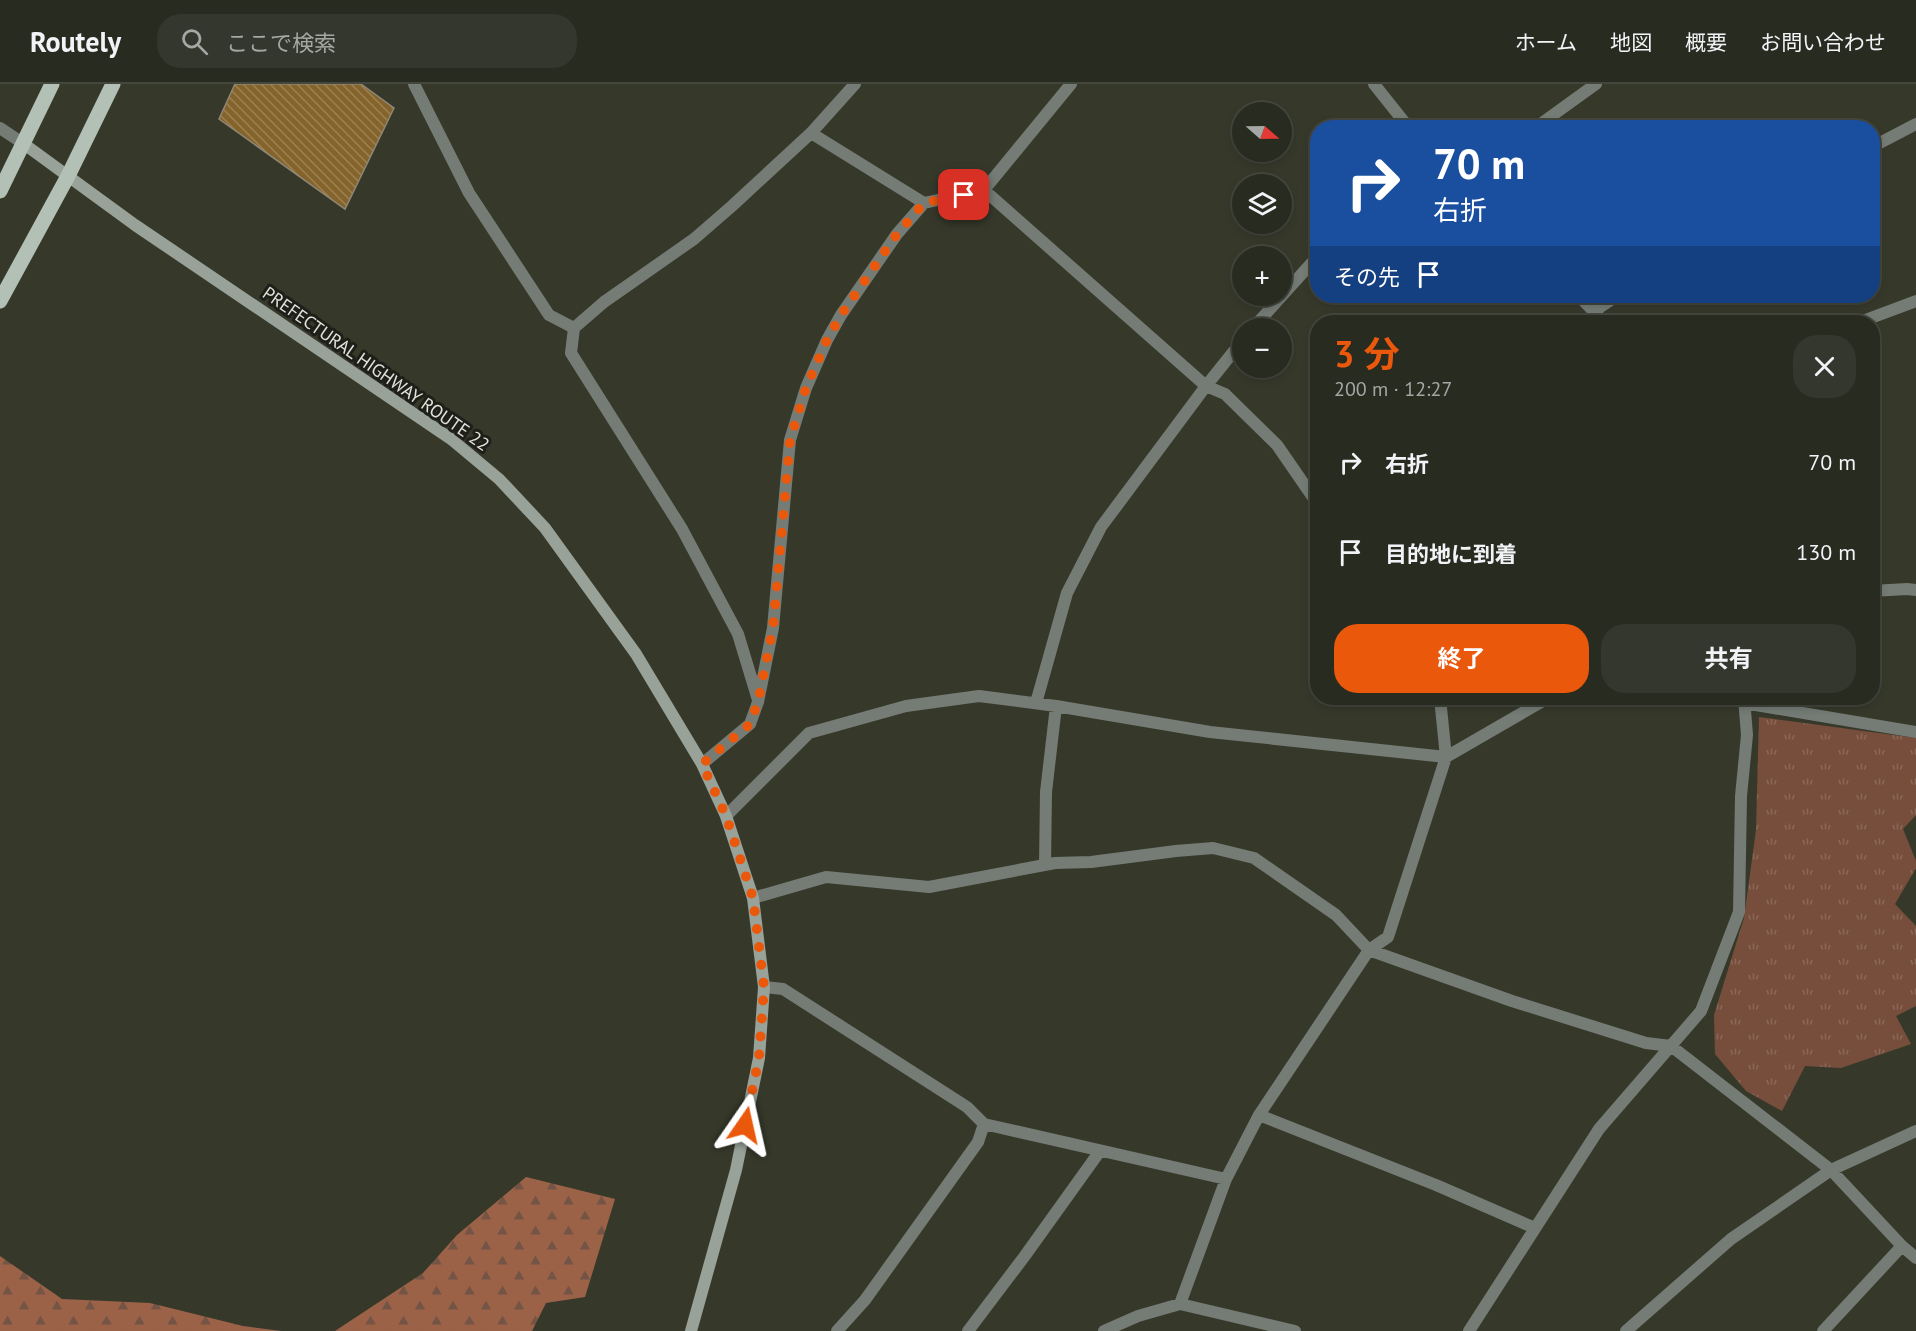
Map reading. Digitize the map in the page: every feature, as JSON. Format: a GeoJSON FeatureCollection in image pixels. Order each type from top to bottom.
{"type":"FeatureCollection","features":[{"type":"Feature","properties":{"kind":"main road"},"geometry":{"type":"LineString","coordinates":[[0,191],[52,84]]}},
{"type":"Feature","properties":{"kind":"main road"},"geometry":{"type":"LineString","coordinates":[[0,301],[68,176],[113,84]]}},
{"type":"Feature","properties":{"kind":"main road","name":"PREFECTURAL HIGHWAY ROUTE 22"},"geometry":{"type":"LineString","coordinates":[[24,144],[145,231],[451,439],[499,479],[545,528],[617,626],[702,764],[726,816],[753,898],[764,987],[759,1058],[736,1170],[691,1331]]}},
{"type":"Feature","properties":{"kind":"street"},"geometry":{"type":"LineString","coordinates":[[414,84],[469,194],[549,315],[574,328]]}},
{"type":"Feature","properties":{"kind":"street"},"geometry":{"type":"LineString","coordinates":[[758,702],[738,634],[682,529],[572,353],[574,328],[604,302],[694,239],[811,133],[855,84]]}},
{"type":"Feature","properties":{"kind":"street"},"geometry":{"type":"LineString","coordinates":[[702,764],[750,724],[758,702],[773,628],[790,440],[806,388],[827,340],[841,315],[897,234],[924,203],[984,190],[1071,84]]}},
{"type":"Feature","properties":{"kind":"street"},"geometry":{"type":"LineString","coordinates":[[1374,84],[1403,120]]}},
{"type":"Feature","properties":{"kind":"street"},"geometry":{"type":"LineString","coordinates":[[1546,120],[1596,84]]}},
{"type":"Feature","properties":{"kind":"street"},"geometry":{"type":"LineString","coordinates":[[1880,143],[1916,124]]}},
{"type":"Feature","properties":{"kind":"street"},"geometry":{"type":"LineString","coordinates":[[0,128],[24,144]]}},
{"type":"Feature","properties":{"kind":"street"},"geometry":{"type":"LineString","coordinates":[[811,133],[924,203]]}},
{"type":"Feature","properties":{"kind":"street"},"geometry":{"type":"LineString","coordinates":[[984,190],[1206,386],[1225,394],[1277,445],[1310,493]]}},
{"type":"Feature","properties":{"kind":"street"},"geometry":{"type":"LineString","coordinates":[[1261,318],[1310,265]]}},
{"type":"Feature","properties":{"kind":"street"},"geometry":{"type":"LineString","coordinates":[[1879,315],[1916,301]]}},
{"type":"Feature","properties":{"kind":"street"},"geometry":{"type":"LineString","coordinates":[[1586,303],[1598,315]]}},
{"type":"Feature","properties":{"kind":"street"},"geometry":{"type":"LineString","coordinates":[[1594,311],[1606,303]]}},
{"type":"Feature","properties":{"kind":"street"},"geometry":{"type":"LineString","coordinates":[[1036,703],[1067,593],[1101,527],[1232,354]]}},
{"type":"Feature","properties":{"kind":"street"},"geometry":{"type":"LineString","coordinates":[[1880,591],[1916,590]]}},
{"type":"Feature","properties":{"kind":"street"},"geometry":{"type":"LineString","coordinates":[[726,816],[809,733],[906,706],[979,696],[1056,706],[1210,732],[1446,757],[1536,705]]}},
{"type":"Feature","properties":{"kind":"street"},"geometry":{"type":"LineString","coordinates":[[1180,1304],[1226,1179],[1259,1115],[1369,950],[1388,937],[1446,757],[1441,705]]}},
{"type":"Feature","properties":{"kind":"street"},"geometry":{"type":"LineString","coordinates":[[1468,1331],[1599,1129],[1701,1011],[1739,912],[1741,796],[1747,735],[1744,705]]}},
{"type":"Feature","properties":{"kind":"street"},"geometry":{"type":"LineString","coordinates":[[1771,705],[1916,732]]}},
{"type":"Feature","properties":{"kind":"street"},"geometry":{"type":"LineString","coordinates":[[1045,865],[1046,792],[1056,706]]}},
{"type":"Feature","properties":{"kind":"street"},"geometry":{"type":"LineString","coordinates":[[753,898],[826,877],[929,887],[1045,865],[1091,862],[1176,851],[1213,848],[1254,858],[1335,915],[1369,950],[1512,1001],[1646,1043],[1671,1046],[1831,1170],[1902,1246],[1916,1257]]}},
{"type":"Feature","properties":{"kind":"street"},"geometry":{"type":"LineString","coordinates":[[764,987],[783,989],[967,1107],[984,1124],[1226,1179]]}},
{"type":"Feature","properties":{"kind":"street"},"geometry":{"type":"LineString","coordinates":[[1259,1115],[1436,1185],[1535,1228]]}},
{"type":"Feature","properties":{"kind":"street"},"geometry":{"type":"LineString","coordinates":[[837,1331],[865,1300],[978,1142],[984,1124]]}},
{"type":"Feature","properties":{"kind":"street"},"geometry":{"type":"LineString","coordinates":[[1626,1331],[1731,1239],[1831,1170],[1916,1131]]}},
{"type":"Feature","properties":{"kind":"street"},"geometry":{"type":"LineString","coordinates":[[968,1331],[1100,1151]]}},
{"type":"Feature","properties":{"kind":"street"},"geometry":{"type":"LineString","coordinates":[[1823,1331],[1902,1246]]}},
{"type":"Feature","properties":{"kind":"street"},"geometry":{"type":"LineString","coordinates":[[1104,1331],[1138,1316],[1180,1304],[1295,1331]]}},
{"type":"Feature","properties":{"kind":"green space"},"geometry":{"type":"Polygon","coordinates":[[[1759,717],[1916,738],[1916,815],[1903,829],[1916,861],[1916,868],[1895,904],[1916,926],[1916,1006],[1896,1016],[1911,1044],[1841,1068],[1805,1066],[1782,1111],[1746,1091],[1715,1054],[1714,1015],[1744,918],[1756,830],[1759,717]]]}},
{"type":"Feature","properties":{"kind":"green space"},"geometry":{"type":"Polygon","coordinates":[[[526,1177],[615,1199],[585,1297],[546,1303],[532,1331],[335,1331],[423,1273],[457,1235],[526,1177]]]}},
{"type":"Feature","properties":{"kind":"green space"},"geometry":{"type":"Polygon","coordinates":[[[0,1256],[62,1299],[150,1303],[243,1326],[281,1331],[0,1331],[0,1256]]]}},
{"type":"Feature","properties":{"kind":"building"},"geometry":{"type":"Polygon","coordinates":[[[235,84],[361,84],[394,108],[345,209],[219,119],[235,84]]]}},
{"type":"Feature","properties":{"kind":"route"},"geometry":{"type":"LineString","coordinates":[[745,1125],[759,1058],[764,987],[753,898],[726,816],[702,764],[750,724],[758,702],[773,628],[790,440],[806,388],[827,340],[841,315],[897,234],[924,203],[964,195]]}}]}
